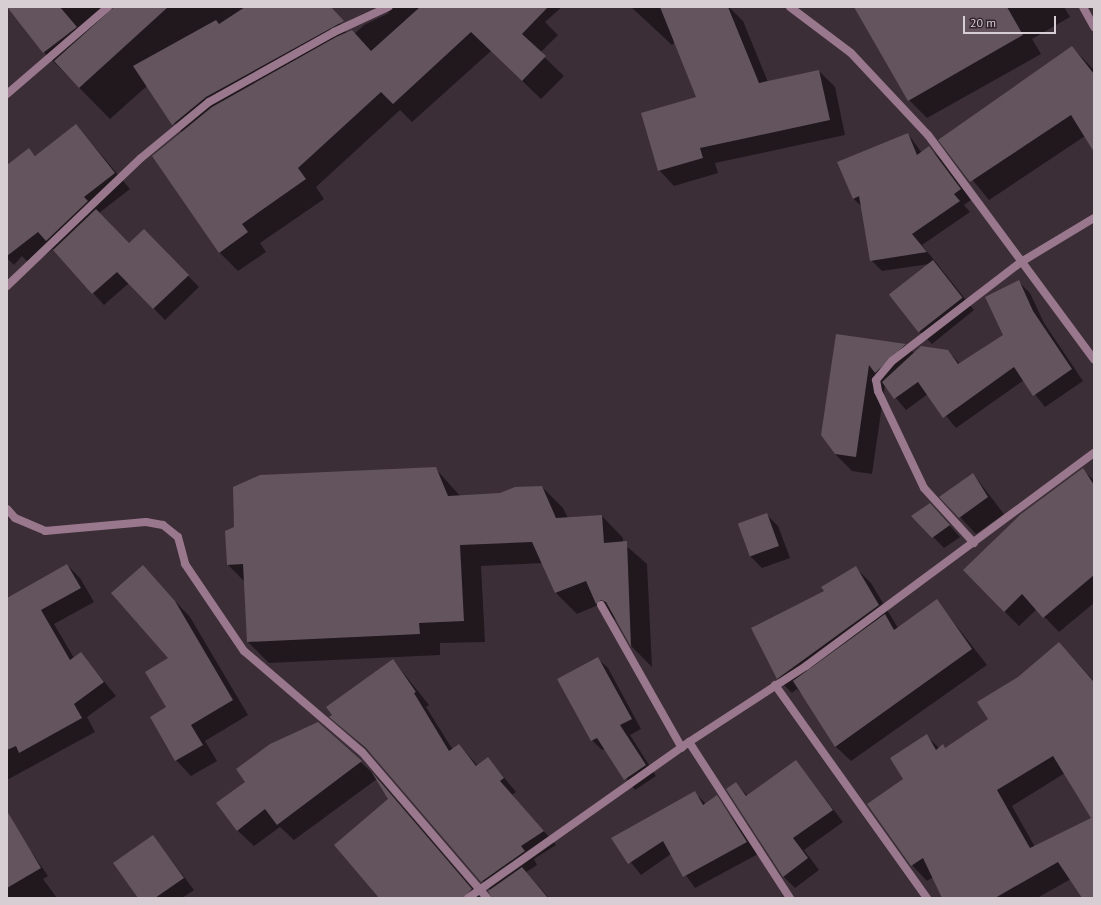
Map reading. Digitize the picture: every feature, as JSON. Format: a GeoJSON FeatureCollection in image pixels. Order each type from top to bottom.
{"type":"FeatureCollection","features":[{"type":"Feature","properties":{"kind":"street"},"geometry":{"type":"LineString","coordinates":[[7,94],[108,7]]}},
{"type":"Feature","properties":{"kind":"street"},"geometry":{"type":"LineString","coordinates":[[7,286],[141,158],[209,102],[334,32],[388,7]]}},
{"type":"Feature","properties":{"kind":"street"},"geometry":{"type":"LineString","coordinates":[[790,7],[851,53],[928,135],[1094,359]]}},
{"type":"Feature","properties":{"kind":"street"},"geometry":{"type":"LineString","coordinates":[[1083,7],[1094,27]]}},
{"type":"Feature","properties":{"kind":"street"},"geometry":{"type":"LineString","coordinates":[[974,543],[924,488],[878,391],[876,380],[879,372],[892,360],[1021,262],[1094,218]]}},
{"type":"Feature","properties":{"kind":"street"},"geometry":{"type":"LineString","coordinates":[[468,898],[690,742],[774,685],[806,666],[1094,453]]}},
{"type":"Feature","properties":{"kind":"street"},"geometry":{"type":"LineString","coordinates":[[7,509],[15,518],[45,531],[146,522],[163,525],[178,537],[185,564],[244,651],[362,752],[487,898]]}},
{"type":"Feature","properties":{"kind":"street"},"geometry":{"type":"LineString","coordinates":[[601,604],[682,748]]}},
{"type":"Feature","properties":{"kind":"street"},"geometry":{"type":"LineString","coordinates":[[774,685],[926,898]]}},
{"type":"Feature","properties":{"kind":"street"},"geometry":{"type":"LineString","coordinates":[[690,742],[790,898]]}},
{"type":"Feature","properties":{"kind":"building"},"geometry":{"type":"Polygon","coordinates":[[[7,7],[60,7],[77,27],[43,53],[7,7]]]}},
{"type":"Feature","properties":{"kind":"building"},"geometry":{"type":"Polygon","coordinates":[[[114,7],[168,7],[79,88],[54,61],[114,7]]]}},
{"type":"Feature","properties":{"kind":"building"},"geometry":{"type":"Polygon","coordinates":[[[245,7],[331,7],[344,21],[206,97],[172,125],[133,66],[216,20],[219,24],[245,7]]]}},
{"type":"Feature","properties":{"kind":"building"},"geometry":{"type":"Polygon","coordinates":[[[420,7],[548,7],[522,34],[546,56],[522,81],[471,32],[393,104],[381,92],[298,168],[306,179],[242,224],[248,232],[219,253],[152,156],[212,107],[336,37],[352,30],[371,51],[420,7]]]}},
{"type":"Feature","properties":{"kind":"building"},"geometry":{"type":"Polygon","coordinates":[[[660,7],[728,7],[759,83],[819,70],[830,120],[700,148],[703,158],[658,171],[641,113],[696,97],[660,7]]]}},
{"type":"Feature","properties":{"kind":"building"},"geometry":{"type":"Polygon","coordinates":[[[854,7],[1007,7],[1023,35],[908,101],[854,7]]]}},
{"type":"Feature","properties":{"kind":"building"},"geometry":{"type":"Polygon","coordinates":[[[1072,46],[1094,74],[1094,152],[1071,115],[970,182],[938,140],[1072,46]]]}},
{"type":"Feature","properties":{"kind":"building"},"geometry":{"type":"Polygon","coordinates":[[[76,124],[115,173],[84,197],[88,201],[46,241],[38,232],[7,256],[7,165],[29,148],[35,156],[76,124]]]}},
{"type":"Feature","properties":{"kind":"building"},"geometry":{"type":"Polygon","coordinates":[[[908,133],[917,155],[929,146],[961,189],[954,194],[960,201],[912,234],[927,252],[870,261],[859,196],[853,199],[837,162],[908,133]]]}},
{"type":"Feature","properties":{"kind":"building"},"geometry":{"type":"Polygon","coordinates":[[[96,209],[129,243],[144,229],[189,275],[153,309],[117,272],[92,294],[53,250],[96,209]]]}},
{"type":"Feature","properties":{"kind":"building"},"geometry":{"type":"Polygon","coordinates":[[[933,260],[963,298],[918,332],[889,294],[933,260]]]}},
{"type":"Feature","properties":{"kind":"building"},"geometry":{"type":"Polygon","coordinates":[[[1019,280],[1033,311],[1072,369],[1033,396],[1014,367],[943,418],[918,382],[894,399],[882,382],[921,346],[948,350],[958,364],[1003,335],[985,297],[1019,280]]]}},
{"type":"Feature","properties":{"kind":"building"},"geometry":{"type":"Polygon","coordinates":[[[836,334],[906,344],[875,373],[869,365],[856,457],[835,454],[821,435],[836,334]]]}},
{"type":"Feature","properties":{"kind":"building"},"geometry":{"type":"Polygon","coordinates":[[[436,467],[448,496],[500,493],[515,487],[542,486],[556,518],[602,515],[604,543],[627,541],[631,647],[606,602],[601,600],[596,604],[586,581],[555,593],[532,542],[460,545],[464,621],[419,623],[420,634],[247,642],[243,564],[227,565],[225,531],[234,527],[233,487],[260,475],[436,467]]]}},
{"type":"Feature","properties":{"kind":"building"},"geometry":{"type":"Polygon","coordinates":[[[1083,468],[1094,485],[1094,575],[1043,618],[1022,594],[1004,612],[963,570],[1021,514],[1083,468]]]}},
{"type":"Feature","properties":{"kind":"building"},"geometry":{"type":"Polygon","coordinates":[[[973,473],[988,497],[959,518],[939,497],[973,473]]]}},
{"type":"Feature","properties":{"kind":"building"},"geometry":{"type":"Polygon","coordinates":[[[930,503],[950,525],[932,538],[911,516],[930,503]]]}},
{"type":"Feature","properties":{"kind":"building"},"geometry":{"type":"Polygon","coordinates":[[[767,513],[779,546],[750,556],[738,524],[767,513]]]}},
{"type":"Feature","properties":{"kind":"building"},"geometry":{"type":"Polygon","coordinates":[[[67,564],[81,588],[41,610],[70,660],[81,652],[104,682],[74,704],[82,718],[19,753],[16,746],[7,750],[7,598],[67,564]]]}},
{"type":"Feature","properties":{"kind":"building"},"geometry":{"type":"Polygon","coordinates":[[[143,565],[175,601],[233,700],[191,725],[203,745],[175,761],[150,717],[166,707],[145,672],[168,658],[111,593],[143,565]]]}},
{"type":"Feature","properties":{"kind":"building"},"geometry":{"type":"Polygon","coordinates":[[[856,566],[879,605],[777,679],[751,628],[824,591],[821,587],[856,566]]]}},
{"type":"Feature","properties":{"kind":"building"},"geometry":{"type":"Polygon","coordinates":[[[937,599],[972,649],[835,747],[793,681],[790,683],[885,614],[894,630],[937,599]]]}},
{"type":"Feature","properties":{"kind":"building"},"geometry":{"type":"Polygon","coordinates":[[[1059,642],[1094,682],[1094,898],[1082,898],[1058,862],[995,898],[942,898],[923,858],[911,866],[867,804],[903,779],[890,758],[927,734],[936,750],[943,744],[945,748],[988,719],[977,702],[1018,677],[1059,642]],[[1053,756],[997,790],[1030,848],[1091,818],[1053,756]]]}},
{"type":"Feature","properties":{"kind":"building"},"geometry":{"type":"Polygon","coordinates":[[[598,657],[632,719],[620,725],[646,765],[624,780],[597,738],[591,741],[557,679],[598,657]]]}},
{"type":"Feature","properties":{"kind":"building"},"geometry":{"type":"Polygon","coordinates":[[[393,659],[416,692],[414,693],[449,751],[459,744],[476,766],[488,757],[504,778],[500,781],[544,831],[521,846],[525,851],[481,882],[366,748],[329,717],[332,715],[326,707],[393,659]]]}},
{"type":"Feature","properties":{"kind":"building"},"geometry":{"type":"Polygon","coordinates":[[[318,722],[362,761],[277,825],[265,809],[237,831],[216,803],[245,782],[236,769],[270,744],[318,722]]]}},
{"type":"Feature","properties":{"kind":"building"},"geometry":{"type":"Polygon","coordinates":[[[796,760],[833,810],[793,838],[808,858],[783,877],[726,789],[736,782],[746,796],[796,760]]]}},
{"type":"Feature","properties":{"kind":"building"},"geometry":{"type":"Polygon","coordinates":[[[371,771],[472,889],[463,898],[379,898],[334,845],[388,799],[371,771]]]}},
{"type":"Feature","properties":{"kind":"building"},"geometry":{"type":"Polygon","coordinates":[[[695,791],[703,805],[717,795],[747,842],[683,877],[663,841],[628,864],[611,838],[695,791]]]}},
{"type":"Feature","properties":{"kind":"building"},"geometry":{"type":"Polygon","coordinates":[[[7,811],[41,868],[7,888],[7,811]]]}},
{"type":"Feature","properties":{"kind":"building"},"geometry":{"type":"Polygon","coordinates":[[[153,835],[184,878],[155,898],[138,898],[113,863],[153,835]]]}},
{"type":"Feature","properties":{"kind":"building"},"geometry":{"type":"Polygon","coordinates":[[[522,867],[548,898],[492,898],[488,891],[522,867]]]}}]}
